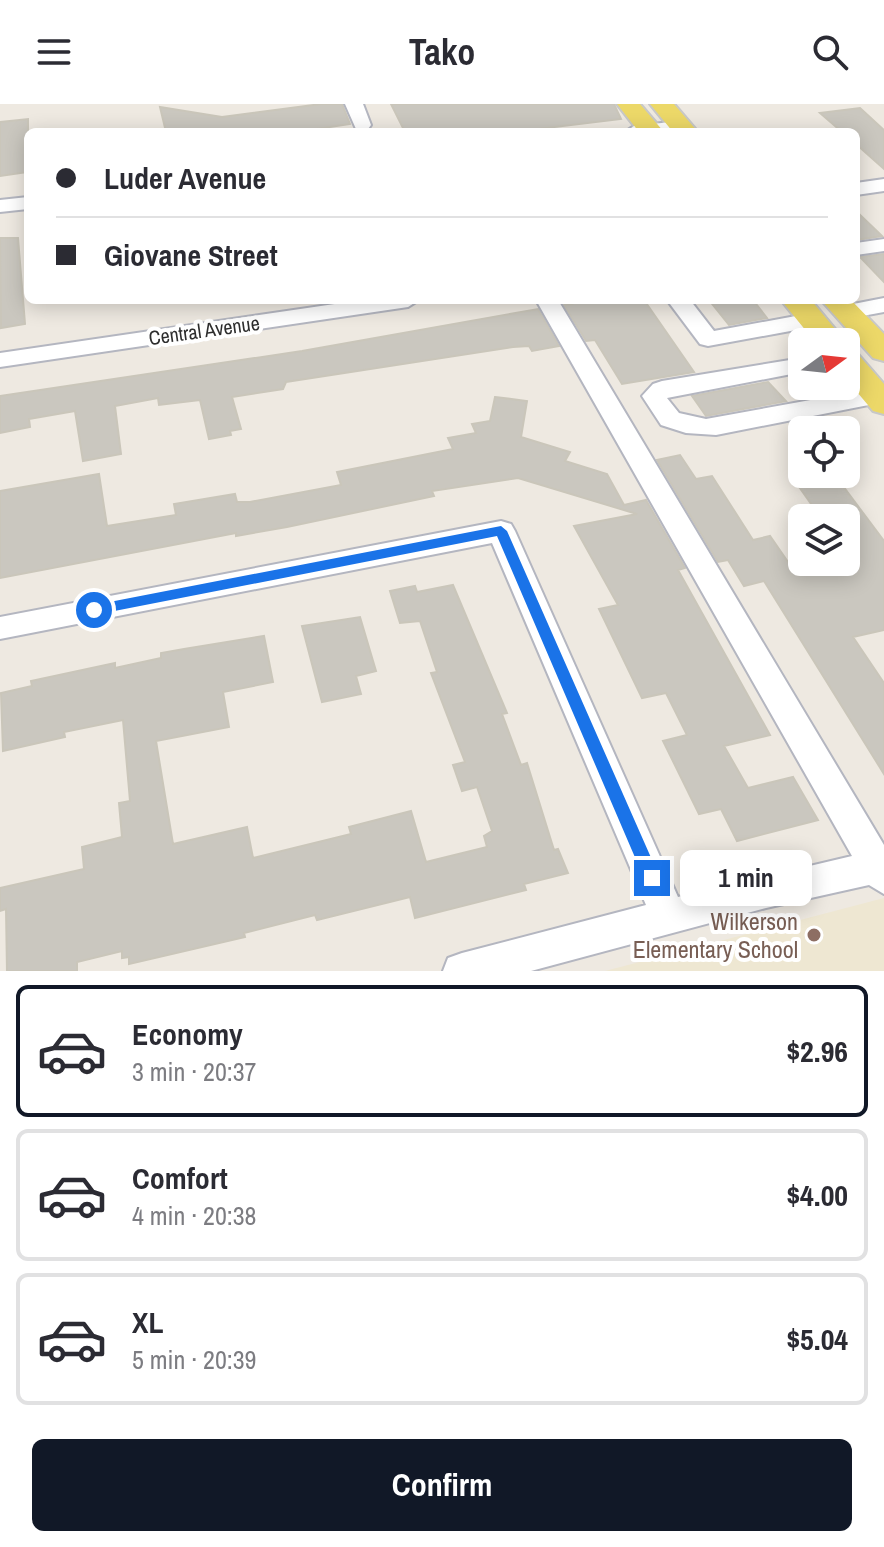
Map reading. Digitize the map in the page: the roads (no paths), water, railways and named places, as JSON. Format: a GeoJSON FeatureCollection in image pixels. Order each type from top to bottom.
{"type":"FeatureCollection","features":[{"type":"Feature","properties":{"kind":"main road"},"geometry":{"type":"LineString","coordinates":[[628,104],[643,128]]}},
{"type":"Feature","properties":{"kind":"main road"},"geometry":{"type":"LineString","coordinates":[[661,104],[682,128]]}},
{"type":"Feature","properties":{"kind":"main road"},"geometry":{"type":"LineString","coordinates":[[841,306],[884,352]]}},
{"type":"Feature","properties":{"kind":"main road"},"geometry":{"type":"LineString","coordinates":[[860,376],[880,400]]}},
{"type":"Feature","properties":{"kind":"street"},"geometry":{"type":"LineString","coordinates":[[354,104],[362,125]]}},
{"type":"Feature","properties":{"kind":"street"},"geometry":{"type":"LineString","coordinates":[[860,188],[884,185]]}},
{"type":"Feature","properties":{"kind":"street"},"geometry":{"type":"LineString","coordinates":[[0,206],[24,203]]}},
{"type":"Feature","properties":{"kind":"street"},"geometry":{"type":"LineString","coordinates":[[860,248],[884,245]]}},
{"type":"Feature","properties":{"kind":"street","name":"Central Avenue"},"geometry":{"type":"LineString","coordinates":[[0,360],[356,304]]}},
{"type":"Feature","properties":{"kind":"street"},"geometry":{"type":"LineString","coordinates":[[462,971],[669,917],[882,871],[549,304]]}},
{"type":"Feature","properties":{"kind":"street"},"geometry":{"type":"LineString","coordinates":[[681,304],[708,339],[813,321]]}},
{"type":"Feature","properties":{"kind":"street"},"geometry":{"type":"LineString","coordinates":[[841,306],[884,305]]}},
{"type":"Feature","properties":{"kind":"street"},"geometry":{"type":"LineString","coordinates":[[788,367],[679,385],[662,389],[654,396],[665,415],[676,424],[692,427],[716,427],[880,400]]}},
{"type":"Feature","properties":{"kind":"street"},"geometry":{"type":"LineString","coordinates":[[0,628],[501,531],[669,917]]}},
{"type":"Feature","properties":{"kind":"place","name":"Wilkerson Elementary School"},"geometry":{"type":"Point","coordinates":[814,935]}}]}
